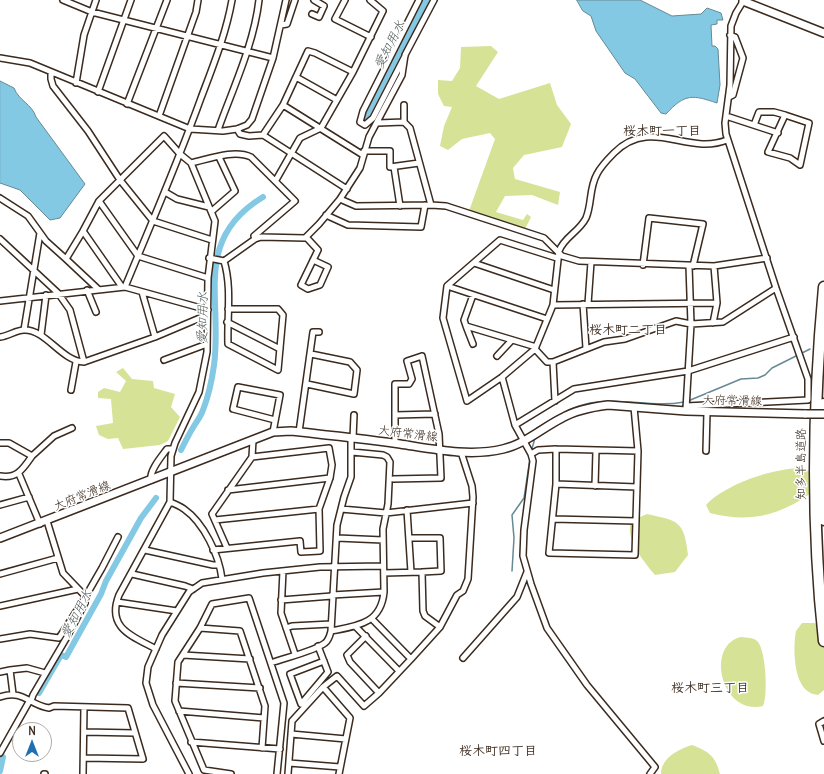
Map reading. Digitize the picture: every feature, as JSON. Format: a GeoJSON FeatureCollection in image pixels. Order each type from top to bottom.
{"type":"FeatureCollection","features":[{"type":"Feature","properties":{"kind":"highway","name":"知多半島道路"},"geometry":{"type":"LineString","coordinates":[[824,287],[816,399],[814,470],[817,559],[824,640]]}},
{"type":"Feature","properties":{"kind":"highway","name":"知多半島道路"},"geometry":{"type":"LineString","coordinates":[[824,404],[824,520]]}},
{"type":"Feature","properties":{"kind":"main road"},"geometry":{"type":"LineString","coordinates":[[743,0],[824,33]]}},
{"type":"Feature","properties":{"kind":"main road","name":"大府常滑線"},"geometry":{"type":"LineString","coordinates":[[0,538],[43,523],[273,432],[299,432],[461,452],[494,451],[523,441],[561,418],[574,412],[596,406],[686,409],[707,412],[824,414]]}},
{"type":"Feature","properties":{"kind":"street"},"geometry":{"type":"LineString","coordinates":[[63,0],[92,12],[273,58]]}},
{"type":"Feature","properties":{"kind":"street"},"geometry":{"type":"LineString","coordinates":[[76,83],[84,35],[96,0]]}},
{"type":"Feature","properties":{"kind":"street"},"geometry":{"type":"LineString","coordinates":[[98,92],[131,0]]}},
{"type":"Feature","properties":{"kind":"street"},"geometry":{"type":"LineString","coordinates":[[128,104],[167,0]]}},
{"type":"Feature","properties":{"kind":"street"},"geometry":{"type":"LineString","coordinates":[[159,116],[188,36],[196,12],[198,0]]}},
{"type":"Feature","properties":{"kind":"street"},"geometry":{"type":"LineString","coordinates":[[124,287],[153,221],[190,129],[221,45],[229,20],[232,0]]}},
{"type":"Feature","properties":{"kind":"street"},"geometry":{"type":"LineString","coordinates":[[218,130],[246,51],[257,14],[259,0]]}},
{"type":"Feature","properties":{"kind":"street"},"geometry":{"type":"LineString","coordinates":[[0,58],[30,63],[190,129],[237,129],[247,125],[252,119],[273,58],[286,0]]}},
{"type":"Feature","properties":{"kind":"street"},"geometry":{"type":"LineString","coordinates":[[281,25],[287,24],[295,0]]}},
{"type":"Feature","properties":{"kind":"street"},"geometry":{"type":"LineString","coordinates":[[312,14],[319,17],[324,6],[314,0]]}},
{"type":"Feature","properties":{"kind":"street"},"geometry":{"type":"LineString","coordinates":[[345,0],[335,19],[371,37]]}},
{"type":"Feature","properties":{"kind":"street"},"geometry":{"type":"LineString","coordinates":[[276,180],[290,153],[300,138],[321,128],[353,72],[383,11],[370,0]]}},
{"type":"Feature","properties":{"kind":"street"},"geometry":{"type":"LineString","coordinates":[[419,0],[363,111],[360,122],[365,125],[373,118],[434,0]]}},
{"type":"Feature","properties":{"kind":"street"},"geometry":{"type":"LineString","coordinates":[[643,265],[649,218],[702,224],[691,266],[691,324],[686,409],[808,400],[808,379],[776,288],[727,140],[725,129],[729,97],[730,35],[732,21],[743,0]]}},
{"type":"Feature","properties":{"kind":"street"},"geometry":{"type":"LineString","coordinates":[[729,97],[733,95],[743,58],[735,37],[730,35]]}},
{"type":"Feature","properties":{"kind":"street"},"geometry":{"type":"LineString","coordinates":[[263,134],[283,105],[308,51],[353,72]]}},
{"type":"Feature","properties":{"kind":"street"},"geometry":{"type":"LineString","coordinates":[[211,259],[223,260],[255,239],[261,237],[296,239],[306,237],[340,199],[360,168],[369,137],[378,124],[402,75],[406,55]]}},
{"type":"Feature","properties":{"kind":"street"},"geometry":{"type":"LineString","coordinates":[[52,72],[51,79],[53,86],[88,130],[120,180],[153,221],[212,240]]}},
{"type":"Feature","properties":{"kind":"street"},"geometry":{"type":"LineString","coordinates":[[296,77],[337,100]]}},
{"type":"Feature","properties":{"kind":"street"},"geometry":{"type":"LineString","coordinates":[[283,105],[364,153],[390,151],[390,167],[419,163]]}},
{"type":"Feature","properties":{"kind":"street"},"geometry":{"type":"LineString","coordinates":[[404,105],[404,122],[410,128],[431,205]]}},
{"type":"Feature","properties":{"kind":"street"},"geometry":{"type":"LineString","coordinates":[[754,125],[758,112],[774,112],[785,115],[808,123],[800,165],[790,158],[768,152],[785,115]]}},
{"type":"Feature","properties":{"kind":"street"},"geometry":{"type":"LineString","coordinates":[[726,116],[778,132]]}},
{"type":"Feature","properties":{"kind":"street"},"geometry":{"type":"LineString","coordinates":[[378,124],[404,122]]}},
{"type":"Feature","properties":{"kind":"street"},"geometry":{"type":"LineString","coordinates":[[237,129],[240,134],[249,136],[263,134],[347,189]]}},
{"type":"Feature","properties":{"kind":"street"},"geometry":{"type":"LineString","coordinates":[[66,259],[99,201],[164,136],[180,154],[191,163],[215,221],[208,278],[205,370],[199,392],[173,449],[170,502],[117,602],[116,617],[122,630],[156,649]]}},
{"type":"Feature","properties":{"kind":"street"},"geometry":{"type":"LineString","coordinates":[[557,258],[500,240],[447,286],[443,318],[467,401],[502,377],[535,348],[553,305],[557,258],[560,246],[579,229],[585,219],[590,207],[593,185],[598,172],[605,162],[625,144],[639,137],[652,136],[705,144],[720,143],[727,140]]}},
{"type":"Feature","properties":{"kind":"street"},"geometry":{"type":"LineString","coordinates":[[191,163],[219,156],[244,154],[252,157],[276,180],[294,201],[254,236],[255,239]]}},
{"type":"Feature","properties":{"kind":"street"},"geometry":{"type":"LineString","coordinates":[[211,209],[235,191],[219,156]]}},
{"type":"Feature","properties":{"kind":"street"},"geometry":{"type":"LineString","coordinates":[[394,167],[400,206]]}},
{"type":"Feature","properties":{"kind":"street"},"geometry":{"type":"LineString","coordinates":[[165,192],[177,199],[211,209]]}},
{"type":"Feature","properties":{"kind":"street"},"geometry":{"type":"LineString","coordinates":[[0,198],[28,216],[40,233],[98,289]]}},
{"type":"Feature","properties":{"kind":"street"},"geometry":{"type":"LineString","coordinates":[[340,199],[356,206],[446,206],[544,238],[559,251],[562,256],[579,261],[643,265],[714,266],[767,258]]}},
{"type":"Feature","properties":{"kind":"street"},"geometry":{"type":"LineString","coordinates":[[99,201],[138,256],[208,278]]}},
{"type":"Feature","properties":{"kind":"street"},"geometry":{"type":"LineString","coordinates":[[326,215],[348,225],[421,226],[425,205]]}},
{"type":"Feature","properties":{"kind":"street"},"geometry":{"type":"LineString","coordinates":[[83,231],[124,287]]}},
{"type":"Feature","properties":{"kind":"street"},"geometry":{"type":"LineString","coordinates":[[24,330],[35,271],[40,233]]}},
{"type":"Feature","properties":{"kind":"street"},"geometry":{"type":"LineString","coordinates":[[306,237],[318,250],[313,260],[301,285],[308,289],[320,285],[328,267],[313,260]]}},
{"type":"Feature","properties":{"kind":"street"},"geometry":{"type":"LineString","coordinates":[[0,239],[58,293],[70,310],[84,362]]}},
{"type":"Feature","properties":{"kind":"street"},"geometry":{"type":"LineString","coordinates":[[223,260],[228,275],[227,322],[228,344],[278,370],[283,315],[278,309],[228,309]]}},
{"type":"Feature","properties":{"kind":"street"},"geometry":{"type":"LineString","coordinates":[[586,348],[586,304],[591,262]]}},
{"type":"Feature","properties":{"kind":"street"},"geometry":{"type":"LineString","coordinates":[[474,263],[554,290]]}},
{"type":"Feature","properties":{"kind":"street"},"geometry":{"type":"LineString","coordinates":[[713,323],[717,303],[714,266]]}},
{"type":"Feature","properties":{"kind":"street"},"geometry":{"type":"LineString","coordinates":[[447,286],[547,319]]}},
{"type":"Feature","properties":{"kind":"street"},"geometry":{"type":"LineString","coordinates":[[0,301],[58,293],[124,287],[208,313]]}},
{"type":"Feature","properties":{"kind":"street"},"geometry":{"type":"LineString","coordinates":[[466,326],[535,348],[547,362],[553,362],[562,360],[586,348],[604,342],[625,338],[676,321],[691,324],[723,322],[776,288]]}},
{"type":"Feature","properties":{"kind":"street"},"geometry":{"type":"LineString","coordinates":[[87,290],[96,312]]}},
{"type":"Feature","properties":{"kind":"street"},"geometry":{"type":"LineString","coordinates":[[142,292],[155,337]]}},
{"type":"Feature","properties":{"kind":"street"},"geometry":{"type":"LineString","coordinates":[[41,335],[46,295]]}},
{"type":"Feature","properties":{"kind":"street"},"geometry":{"type":"LineString","coordinates":[[473,295],[464,320],[473,344]]}},
{"type":"Feature","properties":{"kind":"street"},"geometry":{"type":"LineString","coordinates":[[553,305],[690,302],[717,303]]}},
{"type":"Feature","properties":{"kind":"street"},"geometry":{"type":"LineString","coordinates":[[0,337],[8,336],[24,330],[41,335],[76,362],[84,362],[155,337],[208,313]]}},
{"type":"Feature","properties":{"kind":"street"},"geometry":{"type":"LineString","coordinates":[[227,322],[280,348]]}},
{"type":"Feature","properties":{"kind":"street"},"geometry":{"type":"LineString","coordinates":[[299,432],[307,384],[313,332],[319,332]]}},
{"type":"Feature","properties":{"kind":"street"},"geometry":{"type":"LineString","coordinates":[[515,425],[574,389],[688,371],[794,337]]}},
{"type":"Feature","properties":{"kind":"street"},"geometry":{"type":"LineString","coordinates":[[497,356],[512,340]]}},
{"type":"Feature","properties":{"kind":"street"},"geometry":{"type":"LineString","coordinates":[[164,360],[207,344]]}},
{"type":"Feature","properties":{"kind":"street"},"geometry":{"type":"LineString","coordinates":[[307,384],[354,394],[357,370],[350,362],[311,354]]}},
{"type":"Feature","properties":{"kind":"street"},"geometry":{"type":"LineString","coordinates":[[393,479],[441,478],[439,434],[422,356],[407,361],[412,379],[409,384],[395,384],[395,444]]}},
{"type":"Feature","properties":{"kind":"street"},"geometry":{"type":"LineString","coordinates":[[71,390],[76,362]]}},
{"type":"Feature","properties":{"kind":"street"},"geometry":{"type":"LineString","coordinates":[[553,362],[555,401]]}},
{"type":"Feature","properties":{"kind":"street"},"geometry":{"type":"LineString","coordinates":[[502,377],[515,425],[531,454],[533,462],[524,530],[523,556],[547,628],[587,686],[655,767],[650,774]]}},
{"type":"Feature","properties":{"kind":"street"},"geometry":{"type":"LineString","coordinates":[[273,432],[280,396],[238,387],[233,409],[275,420]]}},
{"type":"Feature","properties":{"kind":"street"},"geometry":{"type":"LineString","coordinates":[[556,449],[556,484],[549,553],[635,555],[638,451],[634,407]]}},
{"type":"Feature","properties":{"kind":"street"},"geometry":{"type":"LineString","coordinates":[[706,451],[707,412]]}},
{"type":"Feature","properties":{"kind":"street"},"geometry":{"type":"LineString","coordinates":[[395,415],[435,414]]}},
{"type":"Feature","properties":{"kind":"street"},"geometry":{"type":"LineString","coordinates":[[271,663],[326,642],[331,631],[334,566],[338,538],[337,525],[352,477],[352,438],[354,415]]}},
{"type":"Feature","properties":{"kind":"street"},"geometry":{"type":"LineString","coordinates":[[0,476],[8,477],[19,474],[32,456],[54,436],[72,428]]}},
{"type":"Feature","properties":{"kind":"street"},"geometry":{"type":"LineString","coordinates":[[227,548],[212,514],[252,457],[253,440]]}},
{"type":"Feature","properties":{"kind":"street"},"geometry":{"type":"LineString","coordinates":[[0,443],[9,443],[32,456]]}},
{"type":"Feature","properties":{"kind":"street"},"geometry":{"type":"LineString","coordinates":[[213,550],[300,541],[301,552],[320,551],[319,509],[330,478],[332,465],[329,448],[252,457]]}},
{"type":"Feature","properties":{"kind":"street"},"geometry":{"type":"LineString","coordinates":[[151,480],[150,476],[166,449],[173,449]]}},
{"type":"Feature","properties":{"kind":"street"},"geometry":{"type":"LineString","coordinates":[[531,454],[538,450],[556,449],[638,451]]}},
{"type":"Feature","properties":{"kind":"street"},"geometry":{"type":"LineString","coordinates":[[594,486],[596,450]]}},
{"type":"Feature","properties":{"kind":"street"},"geometry":{"type":"LineString","coordinates":[[331,631],[355,626],[372,619],[383,601],[383,540],[388,504],[389,460],[383,455],[352,452]]}},
{"type":"Feature","properties":{"kind":"street"},"geometry":{"type":"LineString","coordinates":[[288,774],[292,721],[323,687],[337,676],[364,706],[411,659],[440,627],[457,595],[463,591],[468,578],[473,503],[472,486],[461,452]]}},
{"type":"Feature","properties":{"kind":"street"},"geometry":{"type":"LineString","coordinates":[[0,753],[45,673],[67,638],[85,602],[78,589],[63,573],[43,523],[19,474]]}},
{"type":"Feature","properties":{"kind":"street"},"geometry":{"type":"LineString","coordinates":[[228,490],[330,478]]}},
{"type":"Feature","properties":{"kind":"street"},"geometry":{"type":"LineString","coordinates":[[556,484],[637,487]]}},
{"type":"Feature","properties":{"kind":"street"},"geometry":{"type":"LineString","coordinates":[[0,505],[29,497]]}},
{"type":"Feature","properties":{"kind":"street"},"geometry":{"type":"LineString","coordinates":[[170,502],[183,508],[192,515],[208,537],[222,579]]}},
{"type":"Feature","properties":{"kind":"street"},"geometry":{"type":"LineString","coordinates":[[341,509],[386,513],[473,503]]}},
{"type":"Feature","properties":{"kind":"street"},"geometry":{"type":"LineString","coordinates":[[215,520],[319,509]]}},
{"type":"Feature","properties":{"kind":"street"},"geometry":{"type":"LineString","coordinates":[[407,510],[411,572]]}},
{"type":"Feature","properties":{"kind":"street"},"geometry":{"type":"LineString","coordinates":[[553,519],[636,521]]}},
{"type":"Feature","properties":{"kind":"street"},"geometry":{"type":"LineString","coordinates":[[0,639],[30,634],[59,638],[84,599],[118,537]]}},
{"type":"Feature","properties":{"kind":"street"},"geometry":{"type":"LineString","coordinates":[[338,538],[383,540]]}},
{"type":"Feature","properties":{"kind":"street"},"geometry":{"type":"LineString","coordinates":[[384,573],[441,571],[440,538],[410,538]]}},
{"type":"Feature","properties":{"kind":"street"},"geometry":{"type":"LineString","coordinates":[[145,550],[213,566],[218,565]]}},
{"type":"Feature","properties":{"kind":"street"},"geometry":{"type":"LineString","coordinates":[[0,574],[58,558]]}},
{"type":"Feature","properties":{"kind":"street"},"geometry":{"type":"LineString","coordinates":[[189,774],[170,738],[148,691],[146,683],[148,666],[188,592],[202,583],[222,579],[334,566],[383,566]]}},
{"type":"Feature","properties":{"kind":"street"},"geometry":{"type":"LineString","coordinates":[[283,571],[281,613],[295,654]]}},
{"type":"Feature","properties":{"kind":"street"},"geometry":{"type":"LineString","coordinates":[[422,572],[423,611],[425,616],[440,627]]}},
{"type":"Feature","properties":{"kind":"street"},"geometry":{"type":"LineString","coordinates":[[463,658],[517,596],[528,572]]}},
{"type":"Feature","properties":{"kind":"street"},"geometry":{"type":"LineString","coordinates":[[132,574],[185,586],[193,590]]}},
{"type":"Feature","properties":{"kind":"street"},"geometry":{"type":"LineString","coordinates":[[0,606],[78,589]]}},
{"type":"Feature","properties":{"kind":"street"},"geometry":{"type":"LineString","coordinates":[[281,600],[384,592]]}},
{"type":"Feature","properties":{"kind":"street"},"geometry":{"type":"LineString","coordinates":[[231,774],[204,772],[175,701],[178,662],[200,628],[212,604],[249,598],[284,703],[277,774]]}},
{"type":"Feature","properties":{"kind":"street"},"geometry":{"type":"LineString","coordinates":[[117,602],[177,611]]}},
{"type":"Feature","properties":{"kind":"street"},"geometry":{"type":"LineString","coordinates":[[372,619],[411,659]]}},
{"type":"Feature","properties":{"kind":"street"},"geometry":{"type":"LineString","coordinates":[[286,628],[292,626],[331,624]]}},
{"type":"Feature","properties":{"kind":"street"},"geometry":{"type":"LineString","coordinates":[[355,626],[399,671]]}},
{"type":"Feature","properties":{"kind":"street"},"geometry":{"type":"LineString","coordinates":[[200,628],[240,631],[266,706],[262,748]]}},
{"type":"Feature","properties":{"kind":"street"},"geometry":{"type":"LineString","coordinates":[[366,636],[347,655],[350,662],[378,693]]}},
{"type":"Feature","properties":{"kind":"street"},"geometry":{"type":"LineString","coordinates":[[318,646],[324,661],[328,672],[301,704],[290,674],[324,661]]}},
{"type":"Feature","properties":{"kind":"street"},"geometry":{"type":"LineString","coordinates":[[183,655],[250,659]]}},
{"type":"Feature","properties":{"kind":"street"},"geometry":{"type":"LineString","coordinates":[[0,672],[27,668],[45,673]]}},
{"type":"Feature","properties":{"kind":"street"},"geometry":{"type":"LineString","coordinates":[[10,670],[13,694]]}},
{"type":"Feature","properties":{"kind":"street"},"geometry":{"type":"LineString","coordinates":[[176,682],[260,688]]}},
{"type":"Feature","properties":{"kind":"street"},"geometry":{"type":"LineString","coordinates":[[323,687],[350,718],[339,774]]}},
{"type":"Feature","properties":{"kind":"street"},"geometry":{"type":"LineString","coordinates":[[0,697],[18,694],[45,707],[128,708],[143,759],[84,758]]}},
{"type":"Feature","properties":{"kind":"street"},"geometry":{"type":"LineString","coordinates":[[83,774],[84,708]]}},
{"type":"Feature","properties":{"kind":"street"},"geometry":{"type":"LineString","coordinates":[[179,711],[264,718]]}},
{"type":"Feature","properties":{"kind":"street"},"geometry":{"type":"LineString","coordinates":[[824,721],[819,724],[824,741]]}},
{"type":"Feature","properties":{"kind":"street"},"geometry":{"type":"LineString","coordinates":[[84,732],[135,733]]}},
{"type":"Feature","properties":{"kind":"street"},"geometry":{"type":"LineString","coordinates":[[291,734],[346,739]]}},
{"type":"Feature","properties":{"kind":"street"},"geometry":{"type":"LineString","coordinates":[[191,742],[280,750]]}},
{"type":"Feature","properties":{"kind":"street"},"geometry":{"type":"LineString","coordinates":[[289,763],[340,767]]}},
{"type":"Feature","properties":{"kind":"green space"},"geometry":{"type":"Polygon","coordinates":[[[491,46],[498,52],[476,86],[499,99],[550,83],[557,105],[571,124],[562,147],[524,155],[513,168],[515,179],[560,192],[558,205],[532,195],[505,196],[496,212],[523,220],[527,214],[531,217],[525,229],[469,211],[495,139],[490,133],[462,139],[448,150],[440,146],[444,126],[452,107],[444,106],[438,94],[438,80],[452,81],[460,68],[461,47],[491,46]]]}},
{"type":"Feature","properties":{"kind":"green space"},"geometry":{"type":"Polygon","coordinates":[[[123,368],[132,379],[153,381],[154,388],[175,394],[171,407],[180,417],[168,441],[160,445],[123,449],[118,438],[108,439],[99,435],[96,426],[113,423],[111,399],[98,398],[98,392],[104,388],[120,392],[126,381],[116,372],[123,368]]]}},
{"type":"Feature","properties":{"kind":"green space"},"geometry":{"type":"Polygon","coordinates":[[[804,468],[813,474],[811,493],[799,501],[775,512],[751,517],[724,516],[710,513],[706,505],[725,490],[752,478],[780,470],[804,468]]]}},
{"type":"Feature","properties":{"kind":"green space"},"geometry":{"type":"Polygon","coordinates":[[[647,514],[673,521],[682,529],[688,555],[675,572],[655,575],[641,557],[633,543],[630,528],[631,521],[647,514]]]}},
{"type":"Feature","properties":{"kind":"green space"},"geometry":{"type":"Polygon","coordinates":[[[802,623],[814,623],[824,626],[824,690],[818,695],[810,693],[804,687],[800,681],[795,664],[796,631],[802,623]]]}},
{"type":"Feature","properties":{"kind":"green space"},"geometry":{"type":"Polygon","coordinates":[[[741,637],[754,639],[761,647],[766,684],[765,701],[763,706],[749,706],[737,701],[728,691],[723,678],[721,665],[723,653],[730,643],[741,637]]]}},
{"type":"Feature","properties":{"kind":"green space"},"geometry":{"type":"Polygon","coordinates":[[[692,745],[711,755],[720,774],[661,774],[664,763],[667,759],[676,752],[692,745]]]}},
{"type":"Feature","properties":{"kind":"water"},"geometry":{"type":"Polygon","coordinates":[[[577,0],[640,0],[672,16],[701,14],[707,8],[721,13],[723,20],[717,20],[717,24],[711,25],[712,46],[715,46],[718,49],[720,85],[717,103],[695,97],[684,99],[666,114],[661,113],[635,79],[625,73],[596,31],[591,16],[583,11],[577,0]]]}},
{"type":"Feature","properties":{"kind":"water"},"geometry":{"type":"Polygon","coordinates":[[[0,81],[14,88],[19,96],[32,109],[36,117],[85,184],[60,218],[50,220],[20,190],[0,183],[0,81]]]}},
{"type":"Feature","properties":{"kind":"waterway","name":"愛知用水"},"geometry":{"type":"LineString","coordinates":[[363,122],[426,0]]}},
{"type":"Feature","properties":{"kind":"waterway","name":"愛知用水"},"geometry":{"type":"LineString","coordinates":[[181,450],[202,412],[212,377],[216,341],[215,272],[219,252],[227,232],[241,214],[263,197]]}},
{"type":"Feature","properties":{"kind":"waterway"},"geometry":{"type":"LineString","coordinates":[[688,401],[741,379],[758,378],[765,375],[772,368],[810,349]]}},
{"type":"Feature","properties":{"kind":"waterway"},"geometry":{"type":"LineString","coordinates":[[537,431],[537,428],[562,413],[590,403],[602,401],[661,404],[684,402]]}},
{"type":"Feature","properties":{"kind":"waterway"},"geometry":{"type":"LineString","coordinates":[[531,452],[535,438]]}},
{"type":"Feature","properties":{"kind":"waterway"},"geometry":{"type":"LineString","coordinates":[[512,571],[514,538],[512,515],[524,498],[530,458]]}},
{"type":"Feature","properties":{"kind":"waterway","name":"愛知用水"},"geometry":{"type":"LineString","coordinates":[[39,693],[61,655],[66,657],[141,518],[156,498]]}},
{"type":"Feature","properties":{"kind":"waterway","name":"愛知用水"},"geometry":{"type":"LineString","coordinates":[[0,771],[3,757]]}},
{"type":"Feature","properties":{"kind":"district","name":"桜木町一丁目"},"geometry":{"type":"Point","coordinates":[662,131]}},
{"type":"Feature","properties":{"kind":"district","name":"桜木町二丁目"},"geometry":{"type":"Point","coordinates":[628,330]}},
{"type":"Feature","properties":{"kind":"district","name":"桜木町三丁目"},"geometry":{"type":"Point","coordinates":[710,688]}},
{"type":"Feature","properties":{"kind":"district","name":"桜木町四丁目"},"geometry":{"type":"Point","coordinates":[498,751]}}]}
